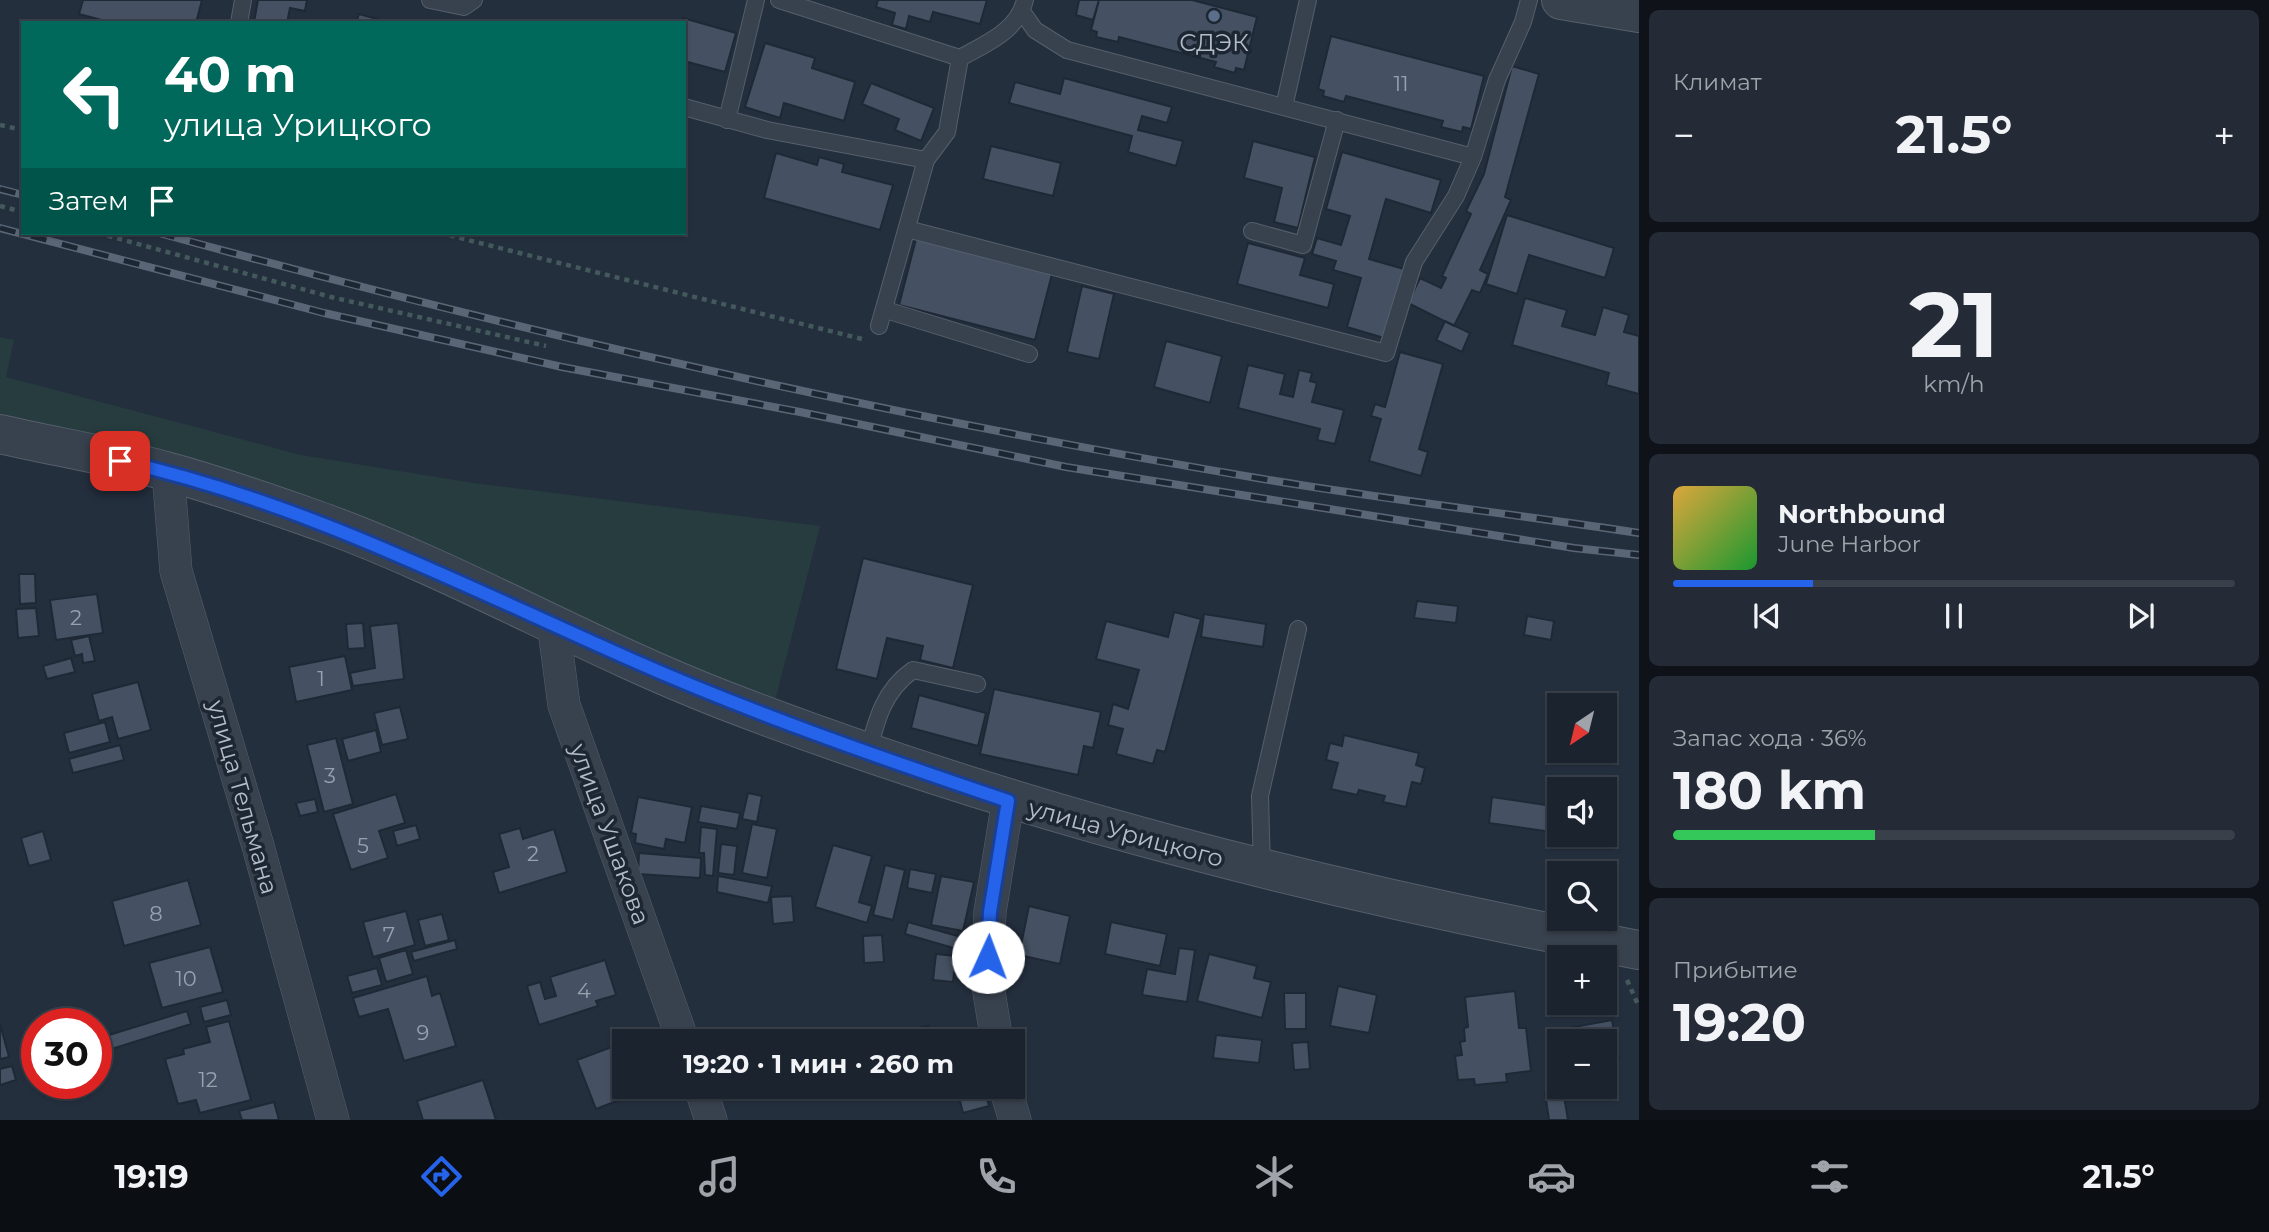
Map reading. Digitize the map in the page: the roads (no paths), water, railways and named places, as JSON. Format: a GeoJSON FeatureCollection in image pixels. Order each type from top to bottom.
{"type":"FeatureCollection","features":[{"type":"Feature","properties":{"kind":"street"},"geometry":{"type":"LineString","coordinates":[[1561,0],[1639,13]]}},
{"type":"Feature","properties":{"kind":"street","name":"улица Урицкого"},"geometry":{"type":"LineString","coordinates":[[0,434],[169,472],[327,524],[553,622],[717,698],[868,754],[1008,801],[1262,869],[1542,933],[1639,950]]}},
{"type":"Feature","properties":{"kind":"street","name":"улица Тельмана"},"geometry":{"type":"LineString","coordinates":[[169,472],[176,571],[258,846],[333,1120]]}},
{"type":"Feature","properties":{"kind":"street","name":"улица Ушакова"},"geometry":{"type":"LineString","coordinates":[[553,622],[564,705],[680,1029]]}},
{"type":"Feature","properties":{"kind":"street"},"geometry":{"type":"LineString","coordinates":[[995,1029],[987,980],[989,926],[1008,801]]}},
{"type":"Feature","properties":{"kind":"street"},"geometry":{"type":"LineString","coordinates":[[704,1099],[711,1120]]}},
{"type":"Feature","properties":{"kind":"street"},"geometry":{"type":"LineString","coordinates":[[1009,1099],[1015,1120]]}},
{"type":"Feature","properties":{"kind":"lane"},"geometry":{"type":"LineString","coordinates":[[239,21],[243,0]]}},
{"type":"Feature","properties":{"kind":"lane"},"geometry":{"type":"LineString","coordinates":[[430,0],[464,7],[474,0]]}},
{"type":"Feature","properties":{"kind":"lane"},"geometry":{"type":"LineString","coordinates":[[727,120],[757,0]]}},
{"type":"Feature","properties":{"kind":"lane"},"geometry":{"type":"LineString","coordinates":[[779,0],[816,7],[960,58],[1002,35],[1024,6],[1035,30],[1067,50],[1473,157]]}},
{"type":"Feature","properties":{"kind":"lane"},"geometry":{"type":"LineString","coordinates":[[1284,107],[1308,0]]}},
{"type":"Feature","properties":{"kind":"lane"},"geometry":{"type":"LineString","coordinates":[[907,229],[1386,353],[1414,262],[1456,196],[1473,157],[1497,80],[1523,22],[1529,0]]}},
{"type":"Feature","properties":{"kind":"lane"},"geometry":{"type":"LineString","coordinates":[[879,326],[886,310],[926,160],[947,132],[960,58]]}},
{"type":"Feature","properties":{"kind":"lane"},"geometry":{"type":"LineString","coordinates":[[686,108],[727,120],[926,160]]}},
{"type":"Feature","properties":{"kind":"lane"},"geometry":{"type":"LineString","coordinates":[[1252,231],[1303,245],[1337,120]]}},
{"type":"Feature","properties":{"kind":"lane"},"geometry":{"type":"LineString","coordinates":[[886,310],[1028,354]]}},
{"type":"Feature","properties":{"kind":"lane"},"geometry":{"type":"LineString","coordinates":[[1262,869],[1260,796],[1298,629]]}},
{"type":"Feature","properties":{"kind":"lane"},"geometry":{"type":"LineString","coordinates":[[868,754],[878,710],[903,677],[913,670],[977,684]]}},
{"type":"Feature","properties":{"kind":"railway"},"geometry":{"type":"LineString","coordinates":[[0,189],[21,194]]}},
{"type":"Feature","properties":{"kind":"railway"},"geometry":{"type":"LineString","coordinates":[[0,228],[21,234]]}},
{"type":"Feature","properties":{"kind":"railway"},"geometry":{"type":"LineString","coordinates":[[27,235],[324,313],[562,367],[800,412],[1066,467],[1574,548],[1639,555]]}},
{"type":"Feature","properties":{"kind":"railway"},"geometry":{"type":"LineString","coordinates":[[166,235],[433,305],[846,400],[1124,455],[1310,487],[1639,533]]}},
{"type":"Feature","properties":{"kind":"place","name":"СДЭК"},"geometry":{"type":"Point","coordinates":[1214,16]}}]}
